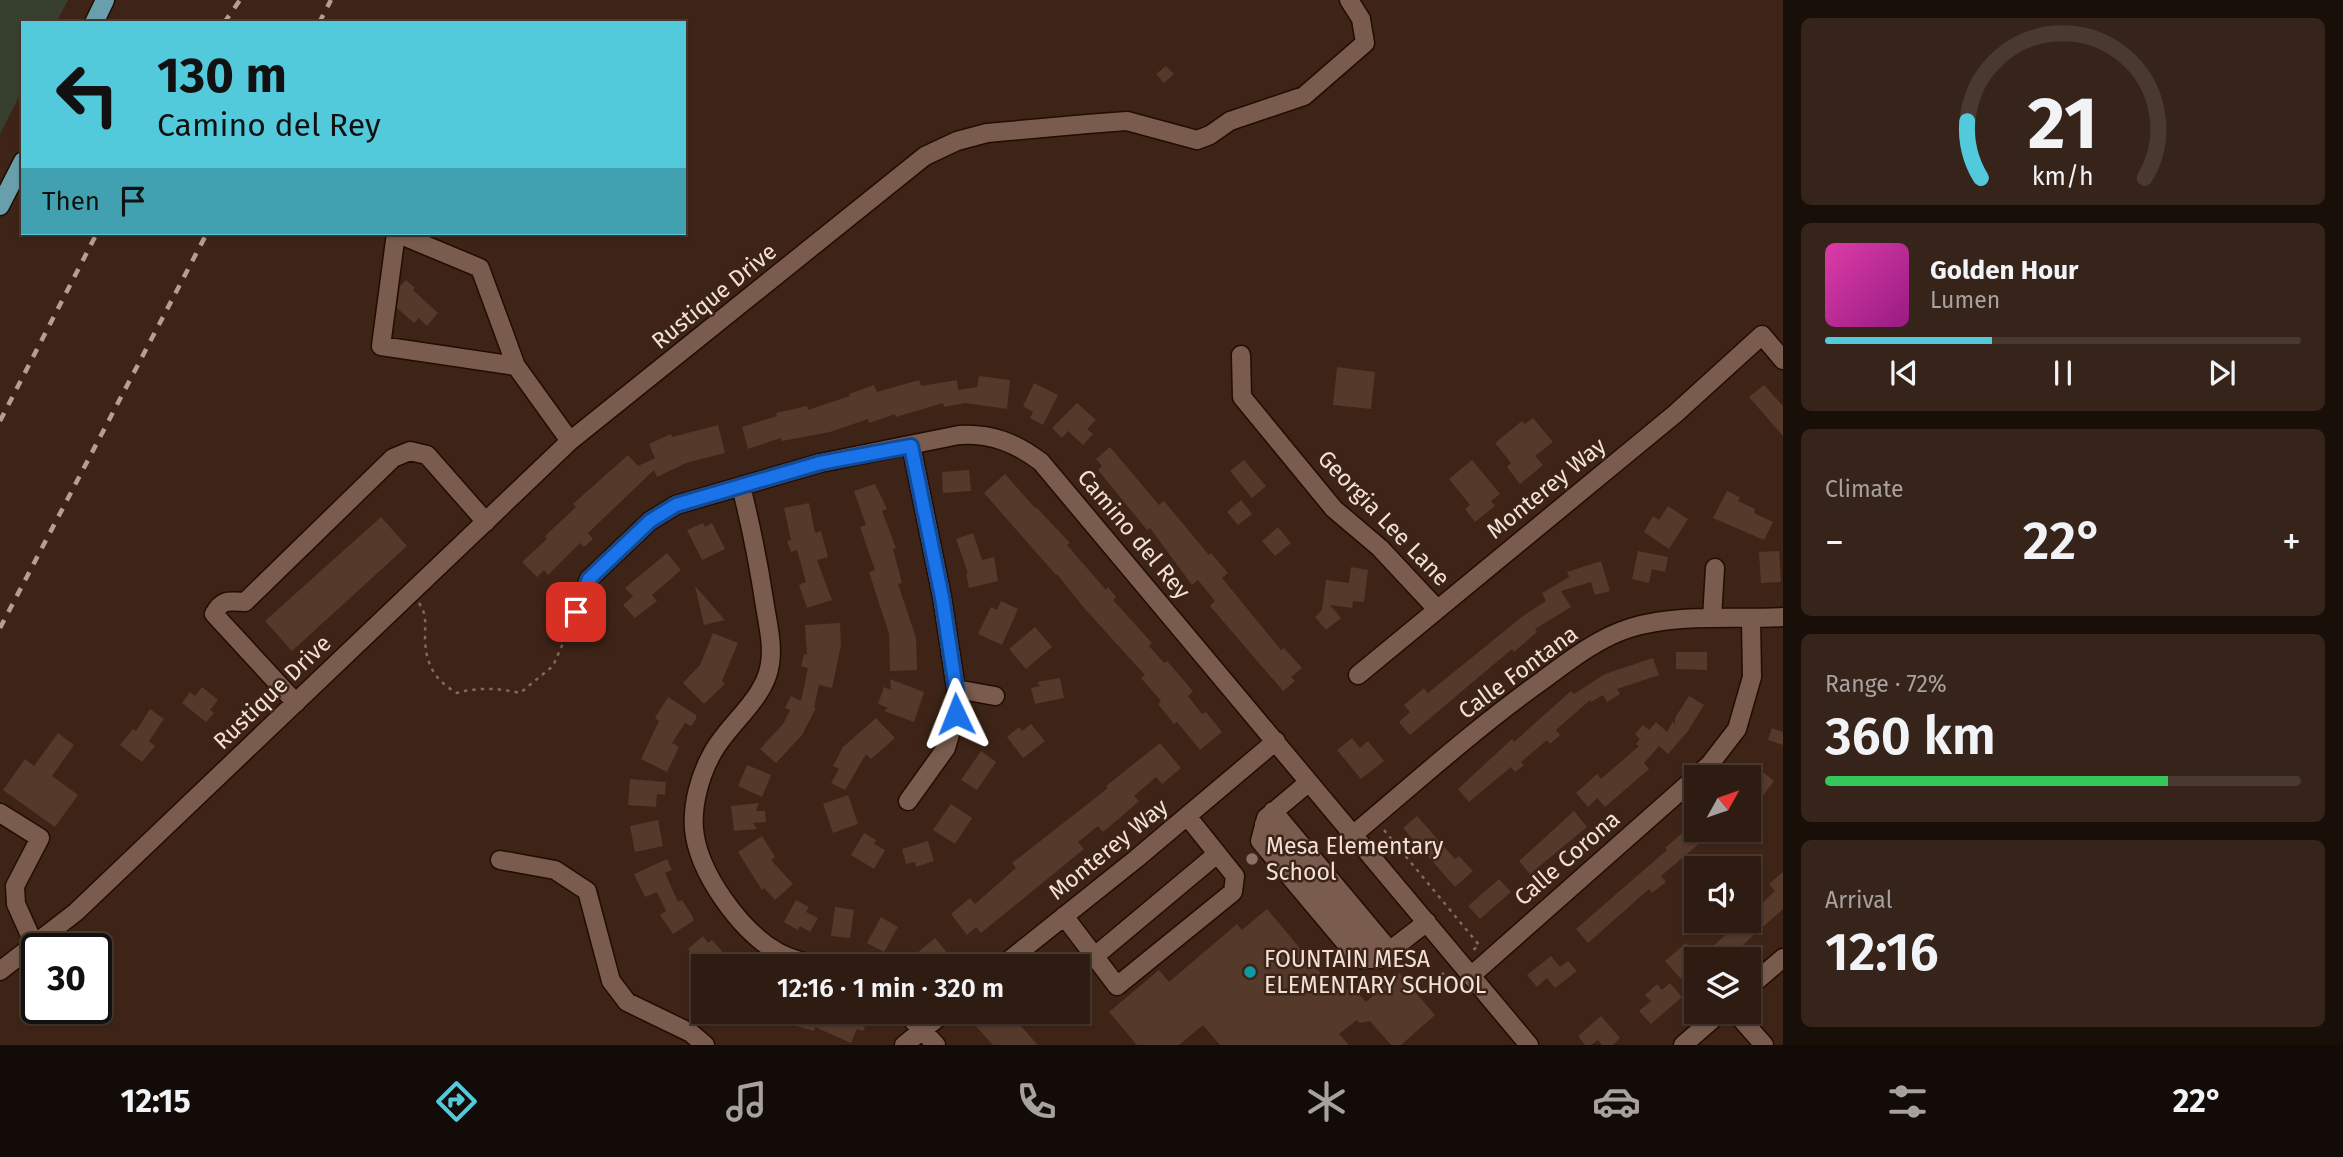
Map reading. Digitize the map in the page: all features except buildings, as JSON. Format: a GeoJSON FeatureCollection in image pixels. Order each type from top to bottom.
{"type":"FeatureCollection","features":[{"type":"Feature","properties":{"kind":"main road"},"geometry":{"type":"LineString","coordinates":[[95,21],[106,0]]}},
{"type":"Feature","properties":{"kind":"main road"},"geometry":{"type":"LineString","coordinates":[[0,206],[21,165]]}},
{"type":"Feature","properties":{"kind":"street","name":"Rustique Drive"},"geometry":{"type":"LineString","coordinates":[[48,933],[76,912],[570,441],[889,188],[925,156],[957,141],[987,133],[1127,121],[1197,140],[1210,135],[1230,121],[1304,96],[1365,44],[1361,19],[1349,0]]}},
{"type":"Feature","properties":{"kind":"street"},"geometry":{"type":"LineString","coordinates":[[396,235],[381,346],[516,366]]}},
{"type":"Feature","properties":{"kind":"street"},"geometry":{"type":"LineString","coordinates":[[401,235],[480,268],[516,366],[570,441]]}},
{"type":"Feature","properties":{"kind":"street","name":"Monterey Way"},"geometry":{"type":"LineString","coordinates":[[1358,674],[1675,414],[1762,335],[1783,360]]}},
{"type":"Feature","properties":{"kind":"street","name":"Georgia Lee Lane"},"geometry":{"type":"LineString","coordinates":[[1241,355],[1242,397],[1334,509],[1380,548],[1437,609]]}},
{"type":"Feature","properties":{"kind":"street","name":"Camino del Rey"},"geometry":{"type":"LineString","coordinates":[[576,612],[589,579],[650,521],[676,505],[820,463],[959,435],[978,434],[1020,446],[1041,462],[1529,1045]]}},
{"type":"Feature","properties":{"kind":"street"},"geometry":{"type":"LineString","coordinates":[[908,801],[946,748],[956,714],[956,689],[942,597],[911,446]]}},
{"type":"Feature","properties":{"kind":"street"},"geometry":{"type":"LineString","coordinates":[[296,703],[214,614],[219,605],[227,600],[245,602],[393,458],[410,451],[428,455],[486,522]]}},
{"type":"Feature","properties":{"kind":"street"},"geometry":{"type":"LineString","coordinates":[[741,486],[759,569],[771,643],[770,666],[761,688],[713,752],[695,802],[694,830],[701,857],[714,884],[731,909],[782,954]]}},
{"type":"Feature","properties":{"kind":"street"},"geometry":{"type":"LineString","coordinates":[[1713,618],[1715,568]]}},
{"type":"Feature","properties":{"kind":"street","name":"Calle Fontana"},"geometry":{"type":"LineString","coordinates":[[1354,834],[1510,703],[1580,653],[1629,628],[1713,618],[1783,617]]}},
{"type":"Feature","properties":{"kind":"street","name":"Calle Corona"},"geometry":{"type":"LineString","coordinates":[[1709,765],[1737,729],[1752,677],[1751,619]]}},
{"type":"Feature","properties":{"kind":"street"},"geometry":{"type":"LineString","coordinates":[[956,689],[995,696]]}},
{"type":"Feature","properties":{"kind":"street","name":"Monterey Way"},"geometry":{"type":"LineString","coordinates":[[1017,954],[1276,741]]}},
{"type":"Feature","properties":{"kind":"street"},"geometry":{"type":"LineString","coordinates":[[1309,782],[1269,818],[1261,841],[1359,959],[1383,955],[1427,922]]}},
{"type":"Feature","properties":{"kind":"street","name":"Calle Corona"},"geometry":{"type":"LineString","coordinates":[[1472,975],[1684,788]]}},
{"type":"Feature","properties":{"kind":"street"},"geometry":{"type":"LineString","coordinates":[[0,813],[40,838],[7,881],[29,933]]}},
{"type":"Feature","properties":{"kind":"street"},"geometry":{"type":"LineString","coordinates":[[1064,916],[1118,986],[1233,892],[1235,876],[1187,816]]}},
{"type":"Feature","properties":{"kind":"street"},"geometry":{"type":"LineString","coordinates":[[1269,818],[1383,955]]}},
{"type":"Feature","properties":{"kind":"street"},"geometry":{"type":"LineString","coordinates":[[1095,956],[1217,854]]}},
{"type":"Feature","properties":{"kind":"street"},"geometry":{"type":"LineString","coordinates":[[500,860],[555,870],[587,891],[611,981],[627,1002],[691,1033],[705,1045]]}},
{"type":"Feature","properties":{"kind":"street","name":"Rustique Drive"},"geometry":{"type":"LineString","coordinates":[[0,971],[21,954]]}},
{"type":"Feature","properties":{"kind":"street"},"geometry":{"type":"LineString","coordinates":[[1761,977],[1783,958]]}},
{"type":"Feature","properties":{"kind":"street"},"geometry":{"type":"LineString","coordinates":[[916,1024],[936,1045]]}},
{"type":"Feature","properties":{"kind":"street"},"geometry":{"type":"LineString","coordinates":[[904,1045],[930,1024]]}},
{"type":"Feature","properties":{"kind":"street"},"geometry":{"type":"LineString","coordinates":[[1683,1045],[1707,1024]]}},
{"type":"Feature","properties":{"kind":"street"},"geometry":{"type":"LineString","coordinates":[[1746,1024],[1764,1045]]}},
{"type":"Feature","properties":{"kind":"path"},"geometry":{"type":"LineString","coordinates":[[412,593],[424,610],[427,620],[425,638],[428,661],[439,682],[457,693],[470,689],[498,688],[520,693],[553,666],[576,612]]}},
{"type":"Feature","properties":{"kind":"path"},"geometry":{"type":"LineString","coordinates":[[1383,830],[1479,945],[1441,975]]}},
{"type":"Feature","properties":{"kind":"green space"},"geometry":{"type":"Polygon","coordinates":[[[0,0],[68,0],[57,21],[21,21],[21,93],[0,134],[0,0]]]}},
{"type":"Feature","properties":{"kind":"railway"},"geometry":{"type":"LineString","coordinates":[[225,21],[240,0]]}},
{"type":"Feature","properties":{"kind":"railway"},"geometry":{"type":"LineString","coordinates":[[320,21],[331,0]]}},
{"type":"Feature","properties":{"kind":"railway"},"geometry":{"type":"LineString","coordinates":[[0,421],[96,235]]}},
{"type":"Feature","properties":{"kind":"railway"},"geometry":{"type":"LineString","coordinates":[[0,628],[206,235]]}},
{"type":"Feature","properties":{"kind":"place","name":"Mesa Elementary School"},"geometry":{"type":"Point","coordinates":[1252,859]}},
{"type":"Feature","properties":{"kind":"place","name":"FOUNTAIN MESA ELEMENTARY SCHOOL"},"geometry":{"type":"Point","coordinates":[1250,972]}},
{"type":"Feature","properties":{"kind":"route"},"geometry":{"type":"LineString","coordinates":[[576,612],[589,579],[650,521],[676,505],[820,463],[911,446],[942,597],[956,689],[956,714]]}}]}
